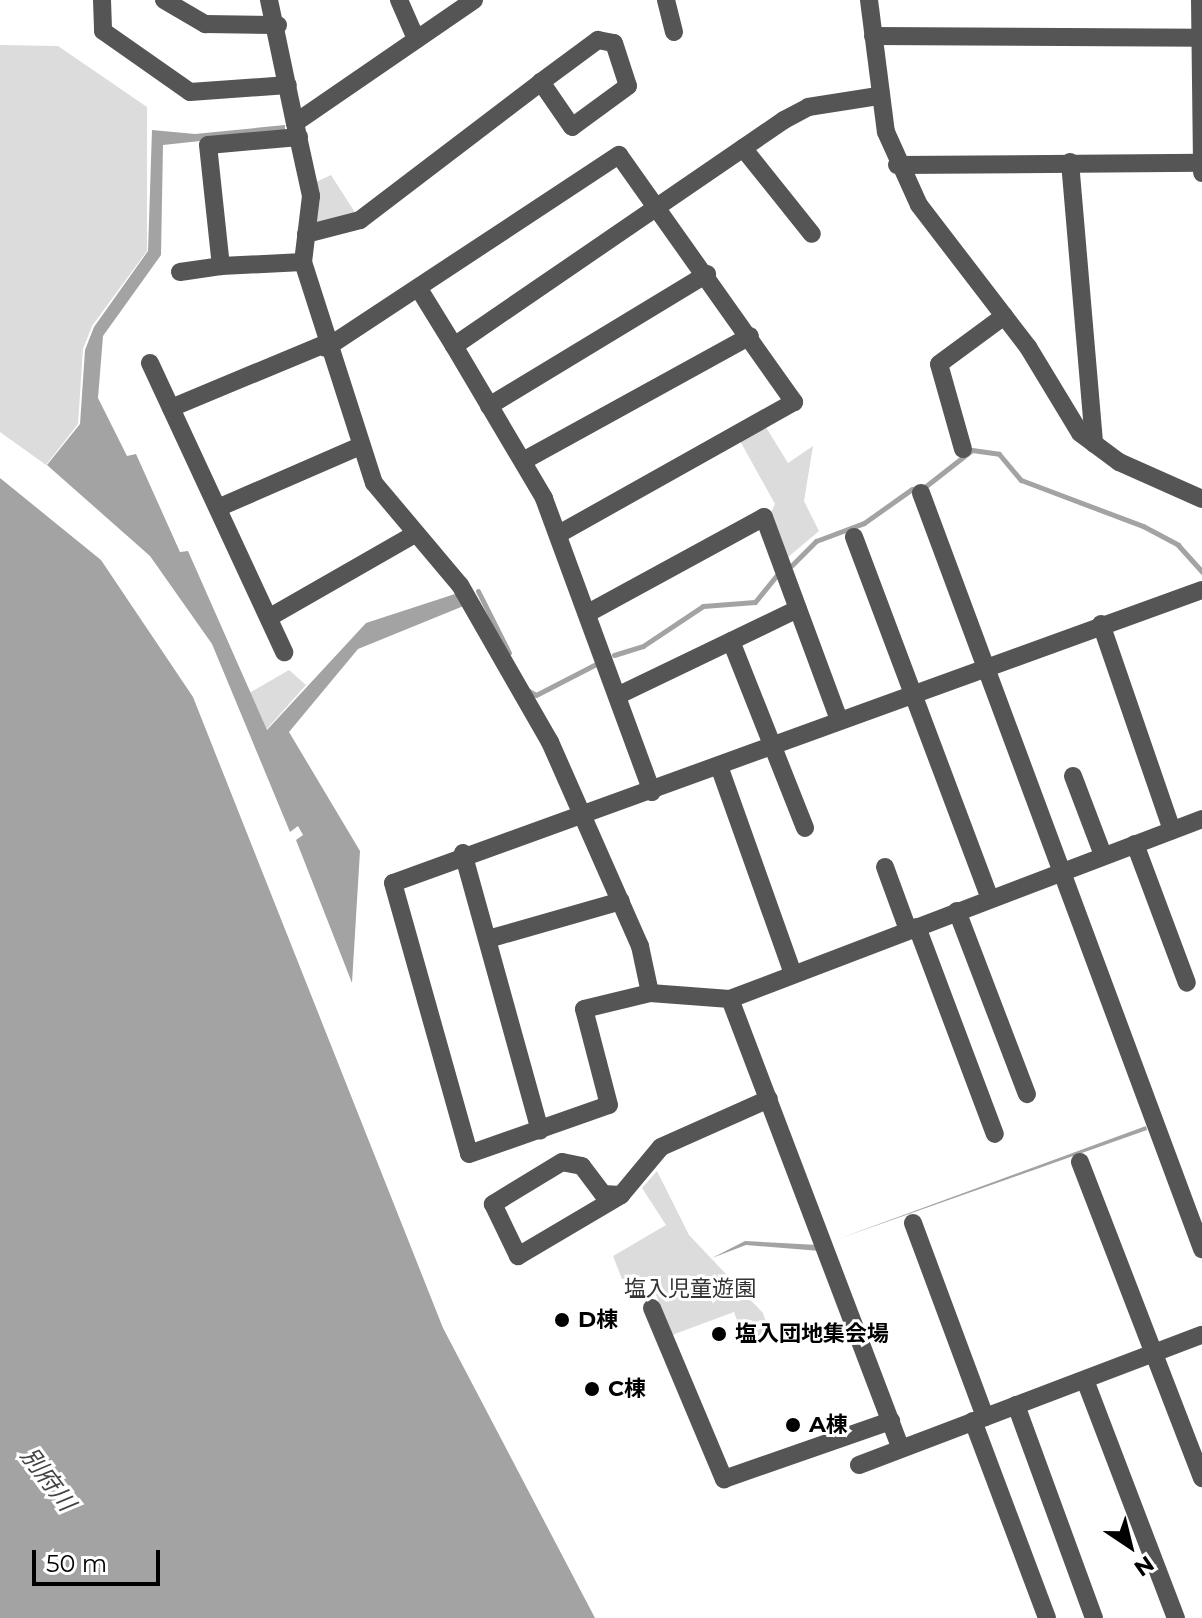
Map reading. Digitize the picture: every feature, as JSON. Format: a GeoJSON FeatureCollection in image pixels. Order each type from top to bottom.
{"type":"FeatureCollection","features":[{"type":"Feature","properties":{"kind":"street"},"geometry":{"type":"LineString","coordinates":[[102,0],[103,31],[190,92],[288,85]]}},
{"type":"Feature","properties":{"kind":"street"},"geometry":{"type":"LineString","coordinates":[[164,0],[205,24],[278,25]]}},
{"type":"Feature","properties":{"kind":"street"},"geometry":{"type":"LineString","coordinates":[[269,0],[278,25],[311,196],[303,262],[325,346],[374,483],[413,535],[460,585],[585,816],[621,901],[650,993]]}},
{"type":"Feature","properties":{"kind":"street"},"geometry":{"type":"LineString","coordinates":[[399,0],[416,39]]}},
{"type":"Feature","properties":{"kind":"street"},"geometry":{"type":"LineString","coordinates":[[221,266],[208,145],[297,130],[416,39],[474,0]]}},
{"type":"Feature","properties":{"kind":"street"},"geometry":{"type":"LineString","coordinates":[[666,0],[674,32]]}},
{"type":"Feature","properties":{"kind":"street"},"geometry":{"type":"LineString","coordinates":[[869,0],[878,96],[897,165],[919,205],[1004,316],[1062,410],[1094,444],[1202,499]]}},
{"type":"Feature","properties":{"kind":"street"},"geometry":{"type":"LineString","coordinates":[[1200,0],[1202,175]]}},
{"type":"Feature","properties":{"kind":"street"},"geometry":{"type":"LineString","coordinates":[[873,36],[1201,38]]}},
{"type":"Feature","properties":{"kind":"street"},"geometry":{"type":"LineString","coordinates":[[306,234],[360,220],[541,82],[598,40],[614,43],[628,86],[572,127],[541,82]]}},
{"type":"Feature","properties":{"kind":"street"},"geometry":{"type":"LineString","coordinates":[[454,346],[808,107],[878,96]]}},
{"type":"Feature","properties":{"kind":"street"},"geometry":{"type":"LineString","coordinates":[[743,148],[812,234]]}},
{"type":"Feature","properties":{"kind":"street"},"geometry":{"type":"LineString","coordinates":[[171,408],[325,346],[419,289],[619,155],[660,206],[794,402],[559,534]]}},
{"type":"Feature","properties":{"kind":"street"},"geometry":{"type":"LineString","coordinates":[[1070,162],[1094,444]]}},
{"type":"Feature","properties":{"kind":"street"},"geometry":{"type":"LineString","coordinates":[[897,165],[1202,163]]}},
{"type":"Feature","properties":{"kind":"street"},"geometry":{"type":"LineString","coordinates":[[180,272],[221,266],[303,262]]}},
{"type":"Feature","properties":{"kind":"street"},"geometry":{"type":"LineString","coordinates":[[489,406],[707,274]]}},
{"type":"Feature","properties":{"kind":"street"},"geometry":{"type":"LineString","coordinates":[[419,289],[523,461],[559,534],[621,694],[652,792]]}},
{"type":"Feature","properties":{"kind":"street"},"geometry":{"type":"LineString","coordinates":[[963,449],[939,364],[1004,316]]}},
{"type":"Feature","properties":{"kind":"street"},"geometry":{"type":"LineString","coordinates":[[523,461],[750,336]]}},
{"type":"Feature","properties":{"kind":"street"},"geometry":{"type":"LineString","coordinates":[[150,363],[220,507],[284,652]]}},
{"type":"Feature","properties":{"kind":"street"},"geometry":{"type":"LineString","coordinates":[[220,507],[360,446]]}},
{"type":"Feature","properties":{"kind":"street"},"geometry":{"type":"LineString","coordinates":[[921,493],[1202,1249]]}},
{"type":"Feature","properties":{"kind":"street"},"geometry":{"type":"LineString","coordinates":[[590,612],[764,517],[839,720]]}},
{"type":"Feature","properties":{"kind":"street"},"geometry":{"type":"LineString","coordinates":[[270,617],[413,535]]}},
{"type":"Feature","properties":{"kind":"street"},"geometry":{"type":"LineString","coordinates":[[854,537],[990,898]]}},
{"type":"Feature","properties":{"kind":"street"},"geometry":{"type":"LineString","coordinates":[[1202,590],[1101,624],[585,816],[463,853],[393,883],[469,1154],[609,1105],[584,1009],[650,993],[730,999],[1061,870],[1202,819]]}},
{"type":"Feature","properties":{"kind":"street"},"geometry":{"type":"LineString","coordinates":[[621,694],[798,609]]}},
{"type":"Feature","properties":{"kind":"street"},"geometry":{"type":"LineString","coordinates":[[1101,624],[1172,830]]}},
{"type":"Feature","properties":{"kind":"street"},"geometry":{"type":"LineString","coordinates":[[731,641],[805,828]]}},
{"type":"Feature","properties":{"kind":"street"},"geometry":{"type":"LineString","coordinates":[[719,766],[793,974]]}},
{"type":"Feature","properties":{"kind":"street"},"geometry":{"type":"LineString","coordinates":[[1073,776],[1103,855]]}},
{"type":"Feature","properties":{"kind":"street"},"geometry":{"type":"LineString","coordinates":[[1135,844],[1187,983]]}},
{"type":"Feature","properties":{"kind":"street"},"geometry":{"type":"LineString","coordinates":[[463,853],[540,1130]]}},
{"type":"Feature","properties":{"kind":"street"},"geometry":{"type":"LineString","coordinates":[[885,867],[995,1134]]}},
{"type":"Feature","properties":{"kind":"street"},"geometry":{"type":"LineString","coordinates":[[488,939],[621,901]]}},
{"type":"Feature","properties":{"kind":"street"},"geometry":{"type":"LineString","coordinates":[[957,911],[1027,1094]]}},
{"type":"Feature","properties":{"kind":"street"},"geometry":{"type":"LineString","coordinates":[[730,999],[901,1448]]}},
{"type":"Feature","properties":{"kind":"street"},"geometry":{"type":"LineString","coordinates":[[621,1195],[603,1194],[582,1166],[562,1162],[493,1204],[518,1256],[621,1195],[661,1147],[769,1099]]}},
{"type":"Feature","properties":{"kind":"street"},"geometry":{"type":"LineString","coordinates":[[1080,1162],[1202,1478]]}},
{"type":"Feature","properties":{"kind":"street"},"geometry":{"type":"LineString","coordinates":[[913,1223],[1047,1618]]}},
{"type":"Feature","properties":{"kind":"street"},"geometry":{"type":"LineString","coordinates":[[652,1308],[724,1479],[891,1421]]}},
{"type":"Feature","properties":{"kind":"street"},"geometry":{"type":"LineString","coordinates":[[859,1465],[1202,1335]]}},
{"type":"Feature","properties":{"kind":"street"},"geometry":{"type":"LineString","coordinates":[[1085,1380],[1176,1618]]}},
{"type":"Feature","properties":{"kind":"street"},"geometry":{"type":"LineString","coordinates":[[1016,1405],[1094,1618]]}},
{"type":"Feature","properties":{"kind":"green space"},"geometry":{"type":"Polygon","coordinates":[[[0,45],[58,46],[147,107],[147,251],[92,326],[83,349],[78,424],[46,465],[0,432],[0,45]]]}},
{"type":"Feature","properties":{"kind":"green space"},"geometry":{"type":"Polygon","coordinates":[[[331,175],[356,214],[322,227],[313,222],[316,182],[331,175]]]}},
{"type":"Feature","properties":{"kind":"green space"},"geometry":{"type":"Polygon","coordinates":[[[764,424],[788,463],[813,446],[804,501],[819,531],[787,558],[770,515],[775,504],[739,439],[764,424]]]}},
{"type":"Feature","properties":{"kind":"green space"},"geometry":{"type":"Polygon","coordinates":[[[289,670],[306,685],[266,730],[249,693],[289,670]]]}},
{"type":"Feature","properties":{"kind":"green space","name":"塩入児童遊園"},"geometry":{"type":"Polygon","coordinates":[[[657,1171],[689,1235],[763,1313],[769,1332],[744,1341],[734,1312],[672,1335],[649,1277],[622,1279],[613,1256],[666,1225],[642,1188],[657,1171]]]}},
{"type":"Feature","properties":{"kind":"water"},"geometry":{"type":"Polygon","coordinates":[[[285,125],[285,132],[163,145],[161,255],[103,336],[98,398],[127,456],[136,454],[180,552],[188,551],[267,730],[366,623],[458,593],[466,605],[358,649],[289,732],[360,851],[352,983],[296,840],[303,835],[298,826],[290,832],[212,644],[150,556],[47,465],[80,424],[85,350],[94,327],[148,251],[152,130],[195,134],[285,125]]]}},
{"type":"Feature","properties":{"kind":"water","name":"別府川"},"geometry":{"type":"Polygon","coordinates":[[[0,478],[101,560],[193,697],[443,1328],[595,1618],[0,1618],[0,478]]]}},
{"type":"Feature","properties":{"kind":"water"},"geometry":{"type":"Polygon","coordinates":[[[1146,1126],[1147,1130],[838,1239],[1146,1126]]]}},
{"type":"Feature","properties":{"kind":"water"},"geometry":{"type":"Polygon","coordinates":[[[745,1241],[818,1245],[820,1251],[746,1245],[712,1258],[745,1241]]]}},
{"type":"Feature","properties":{"kind":"waterway"},"geometry":{"type":"LineString","coordinates":[[926,486],[972,450],[999,454],[1021,480],[1143,526],[1178,545],[1202,572]]}},
{"type":"Feature","properties":{"kind":"waterway"},"geometry":{"type":"LineString","coordinates":[[792,565],[816,541],[864,523],[912,489]]}},
{"type":"Feature","properties":{"kind":"waterway"},"geometry":{"type":"LineString","coordinates":[[614,655],[643,646],[703,606],[755,602],[778,574]]}},
{"type":"Feature","properties":{"kind":"waterway"},"geometry":{"type":"LineString","coordinates":[[478,591],[509,653]]}},
{"type":"Feature","properties":{"kind":"waterway"},"geometry":{"type":"LineString","coordinates":[[527,690],[536,695],[600,662]]}},
{"type":"Feature","properties":{"kind":"place","name":"D棟"},"geometry":{"type":"Point","coordinates":[562,1320]}},
{"type":"Feature","properties":{"kind":"place","name":"塩入団地集会場"},"geometry":{"type":"Point","coordinates":[719,1334]}},
{"type":"Feature","properties":{"kind":"place","name":"C棟"},"geometry":{"type":"Point","coordinates":[592,1389]}},
{"type":"Feature","properties":{"kind":"place","name":"A棟"},"geometry":{"type":"Point","coordinates":[793,1425]}}]}
